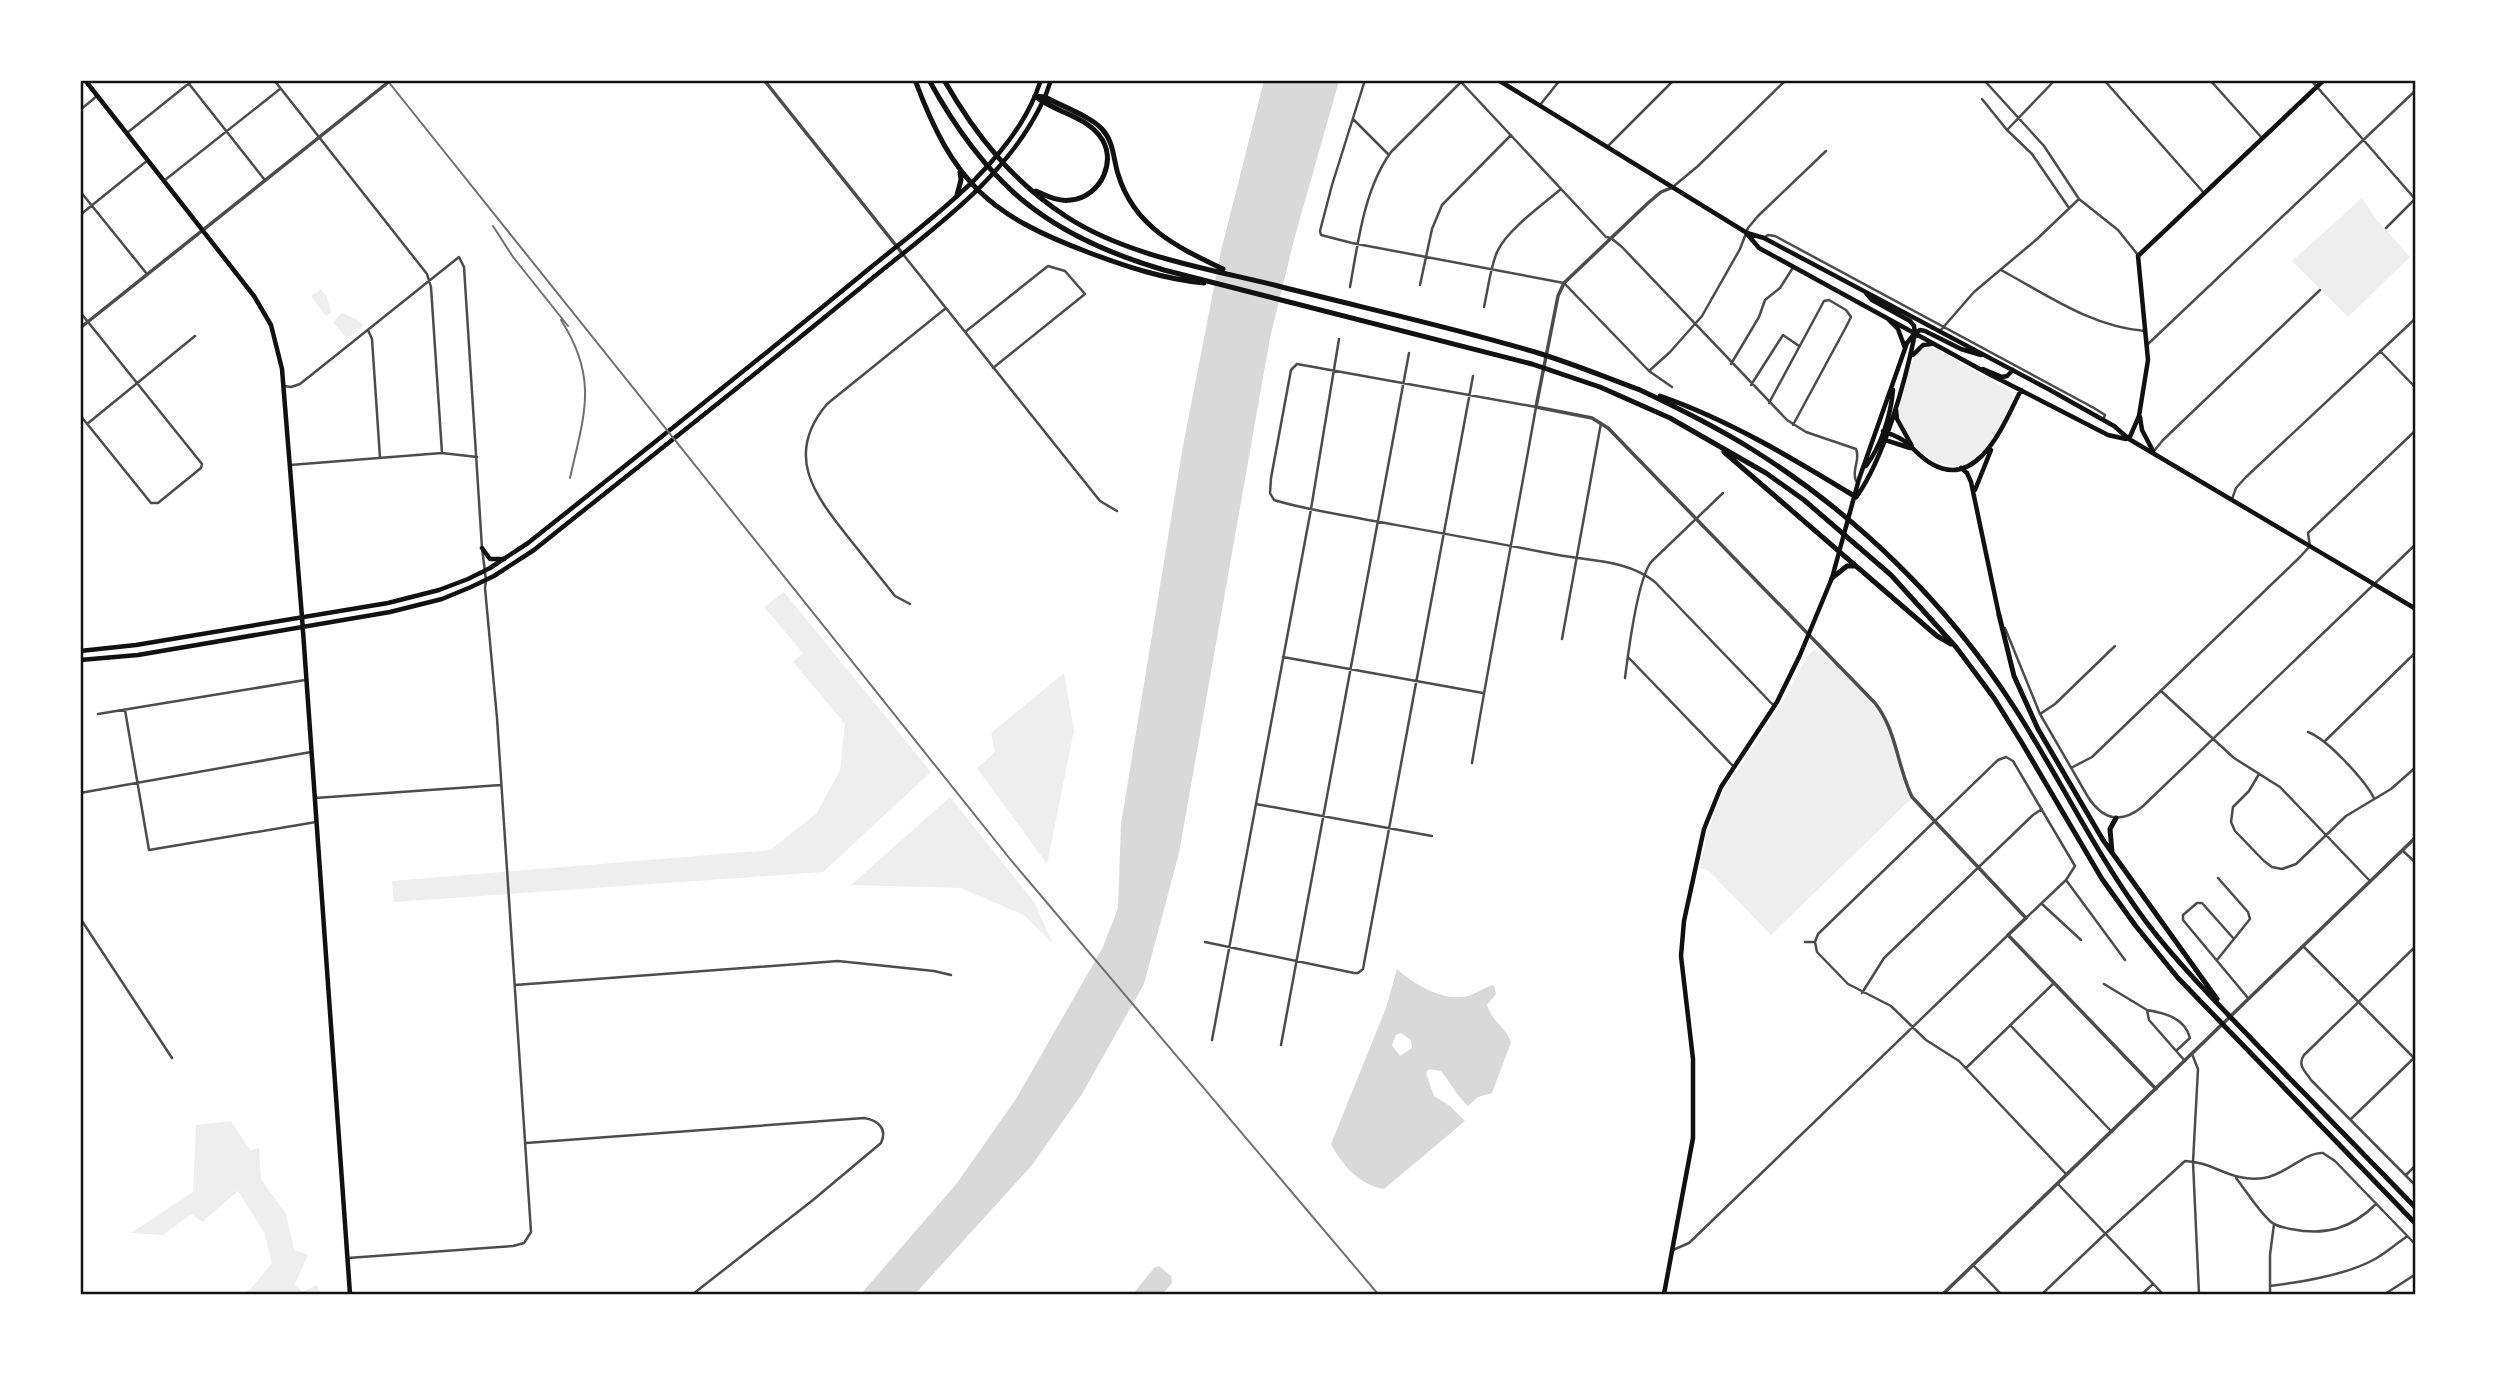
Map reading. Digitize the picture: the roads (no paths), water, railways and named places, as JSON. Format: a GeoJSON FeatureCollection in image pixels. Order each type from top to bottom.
{"type":"FeatureCollection","features":[{"type":"Feature","properties":{"kind":"highway"},"geometry":{"type":"LineString","coordinates":[[915,80],[935,131],[970,183],[1002,211],[1039,233],[1113,262],[1221,284],[1558,372],[1642,405],[1720,447],[1766,473],[1830,520],[1914,599],[1956,647],[2009,722],[2108,887],[2150,945],[2214,1016],[2416,1224]]}},
{"type":"Feature","properties":{"kind":"highway"},"geometry":{"type":"LineString","coordinates":[[929,80],[976,155],[1007,188],[1047,220],[1082,240],[1120,256],[1185,278]]}},
{"type":"Feature","properties":{"kind":"highway"},"geometry":{"type":"LineString","coordinates":[[944,80],[985,144],[1016,178],[1068,218],[1091,231],[1147,252],[1559,360],[1700,412],[1856,497]]}},
{"type":"Feature","properties":{"kind":"highway"},"geometry":{"type":"LineString","coordinates":[[1035,96],[1099,125],[1107,135],[1118,173],[1134,208],[1156,233],[1187,253],[1235,275]]}},
{"type":"Feature","properties":{"kind":"highway"},"geometry":{"type":"LineString","coordinates":[[1026,186],[1050,198],[1074,200],[1093,191],[1106,172],[1108,158],[1105,144],[1099,134],[1088,124],[1044,100]]}},
{"type":"Feature","properties":{"kind":"highway"},"geometry":{"type":"LineString","coordinates":[[957,195],[961,180],[959,169]]}},
{"type":"Feature","properties":{"kind":"highway"},"geometry":{"type":"LineString","coordinates":[[1637,389],[1703,421],[1750,448],[1834,508],[1908,574],[1975,651],[2031,733],[2092,840],[2159,937],[2239,1026],[2416,1208]]}},
{"type":"Feature","properties":{"kind":"highway"},"geometry":{"type":"LineString","coordinates":[[1720,447],[1731,460],[1937,636],[1956,647]]}},
{"type":"Feature","properties":{"kind":"highway"},"geometry":{"type":"LineString","coordinates":[[1832,578],[1847,566],[1856,566]]}},
{"type":"Feature","properties":{"kind":"highway"},"geometry":{"type":"LineString","coordinates":[[1999,615],[2014,677],[2038,729],[2113,855],[2222,1008]]}},
{"type":"Feature","properties":{"kind":"highway"},"geometry":{"type":"LineString","coordinates":[[2113,855],[2110,829],[2116,818]]}},
{"type":"Feature","properties":{"kind":"main road"},"geometry":{"type":"LineString","coordinates":[[85,80],[265,312],[280,354],[303,626],[350,1294]]}},
{"type":"Feature","properties":{"kind":"main road"},"geometry":{"type":"LineString","coordinates":[[80,651],[125,647],[396,601],[485,575],[640,454],[957,195],[1005,146],[1024,118],[1041,80]]}},
{"type":"Feature","properties":{"kind":"main road"},"geometry":{"type":"LineString","coordinates":[[80,660],[138,654],[390,612],[442,599],[534,550],[977,190],[1013,151],[1044,100],[1051,80]]}},
{"type":"Feature","properties":{"kind":"main road"},"geometry":{"type":"LineString","coordinates":[[1499,80],[1746,233],[1764,239],[1989,357],[2015,368],[2103,420],[2129,439],[2416,609]]}},
{"type":"Feature","properties":{"kind":"main road"},"geometry":{"type":"LineString","coordinates":[[2129,439],[2140,410],[2148,344],[2138,256],[2324,80]]}},
{"type":"Feature","properties":{"kind":"main road"},"geometry":{"type":"LineString","coordinates":[[1746,233],[1759,248],[1972,365],[2108,435],[2129,439]]}},
{"type":"Feature","properties":{"kind":"main road"},"geometry":{"type":"LineString","coordinates":[[1864,290],[1872,300],[1910,321],[1915,333],[1896,407],[1884,431]]}},
{"type":"Feature","properties":{"kind":"main road"},"geometry":{"type":"LineString","coordinates":[[1883,314],[1898,329],[1905,349]]}},
{"type":"Feature","properties":{"kind":"main road"},"geometry":{"type":"LineString","coordinates":[[1664,1294],[1689,1165],[1695,1117],[1693,1059],[1681,968],[1681,942],[1704,830],[1715,799],[1787,685],[1809,635],[1832,578],[1858,484],[1905,349],[1920,330],[1961,349],[1989,357]]}},
{"type":"Feature","properties":{"kind":"main road"},"geometry":{"type":"LineString","coordinates":[[1909,362],[1918,348],[1928,344],[1936,345]]}},
{"type":"Feature","properties":{"kind":"main road"},"geometry":{"type":"LineString","coordinates":[[1972,365],[2002,377],[2015,368]]}},
{"type":"Feature","properties":{"kind":"main road"},"geometry":{"type":"LineString","coordinates":[[1856,497],[1869,478],[1892,404],[1894,382]]}},
{"type":"Feature","properties":{"kind":"main road"},"geometry":{"type":"LineString","coordinates":[[1974,495],[1976,482],[1992,445],[2021,390]]}},
{"type":"Feature","properties":{"kind":"main road"},"geometry":{"type":"LineString","coordinates":[[1896,407],[1897,419],[1914,450]]}},
{"type":"Feature","properties":{"kind":"main road"},"geometry":{"type":"LineString","coordinates":[[2140,410],[2142,430],[2153,452]]}},
{"type":"Feature","properties":{"kind":"main road"},"geometry":{"type":"LineString","coordinates":[[2084,421],[2100,425],[2103,420]]}},
{"type":"Feature","properties":{"kind":"main road"},"geometry":{"type":"LineString","coordinates":[[1884,431],[1899,438],[1938,468],[1961,468],[1978,460],[1992,445]]}},
{"type":"Feature","properties":{"kind":"main road"},"geometry":{"type":"LineString","coordinates":[[1862,472],[1874,456],[1881,440]]}},
{"type":"Feature","properties":{"kind":"main road"},"geometry":{"type":"LineString","coordinates":[[1881,440],[1914,450]]}},
{"type":"Feature","properties":{"kind":"main road"},"geometry":{"type":"LineString","coordinates":[[1961,468],[1967,473],[1974,495],[1999,615]]}},
{"type":"Feature","properties":{"kind":"main road"},"geometry":{"type":"LineString","coordinates":[[482,548],[490,559],[508,557]]}},
{"type":"Feature","properties":{"kind":"street"},"geometry":{"type":"LineString","coordinates":[[89,86],[95,80]]}},
{"type":"Feature","properties":{"kind":"street"},"geometry":{"type":"LineString","coordinates":[[126,133],[187,82],[193,80]]}},
{"type":"Feature","properties":{"kind":"street"},"geometry":{"type":"LineString","coordinates":[[274,80],[430,280],[442,453]]}},
{"type":"Feature","properties":{"kind":"street"},"geometry":{"type":"LineString","coordinates":[[80,328],[391,80]]}},
{"type":"Feature","properties":{"kind":"street"},"geometry":{"type":"LineString","coordinates":[[764,80],[1100,501],[1117,511]]}},
{"type":"Feature","properties":{"kind":"street"},"geometry":{"type":"LineString","coordinates":[[1365,80],[1332,185],[1321,234],[1328,238],[1563,283],[1649,371],[1672,387]]}},
{"type":"Feature","properties":{"kind":"street"},"geometry":{"type":"LineString","coordinates":[[1539,106],[1560,80]]}},
{"type":"Feature","properties":{"kind":"street"},"geometry":{"type":"LineString","coordinates":[[1607,148],[1674,80]]}},
{"type":"Feature","properties":{"kind":"street"},"geometry":{"type":"LineString","coordinates":[[1984,80],[2044,146],[2079,199],[2118,230],[2138,256]]}},
{"type":"Feature","properties":{"kind":"street"},"geometry":{"type":"LineString","coordinates":[[2007,130],[2055,80]]}},
{"type":"Feature","properties":{"kind":"street"},"geometry":{"type":"LineString","coordinates":[[2104,80],[2205,194]]}},
{"type":"Feature","properties":{"kind":"street"},"geometry":{"type":"LineString","coordinates":[[2210,80],[2263,139]]}},
{"type":"Feature","properties":{"kind":"street"},"geometry":{"type":"LineString","coordinates":[[2311,80],[2415,199],[2386,228]]}},
{"type":"Feature","properties":{"kind":"street"},"geometry":{"type":"LineString","coordinates":[[1350,287],[1366,204],[1377,176],[1389,155],[1461,81],[1606,237],[1611,237],[1769,403],[1793,425],[1856,449],[1858,456],[1853,472],[1858,484]]}},
{"type":"Feature","properties":{"kind":"street"},"geometry":{"type":"LineString","coordinates":[[1472,763],[1536,407],[1558,296],[1563,283],[1661,192],[1671,188],[1698,166],[1783,81]]}},
{"type":"Feature","properties":{"kind":"street"},"geometry":{"type":"LineString","coordinates":[[187,82],[265,180]]}},
{"type":"Feature","properties":{"kind":"street"},"geometry":{"type":"LineString","coordinates":[[164,181],[280,89]]}},
{"type":"Feature","properties":{"kind":"street"},"geometry":{"type":"LineString","coordinates":[[2148,344],[2416,90]]}},
{"type":"Feature","properties":{"kind":"street"},"geometry":{"type":"LineString","coordinates":[[80,110],[97,96]]}},
{"type":"Feature","properties":{"kind":"street"},"geometry":{"type":"LineString","coordinates":[[1982,99],[2007,130],[2032,154],[2069,208]]}},
{"type":"Feature","properties":{"kind":"street"},"geometry":{"type":"LineString","coordinates":[[1353,119],[1389,155]]}},
{"type":"Feature","properties":{"kind":"street"},"geometry":{"type":"LineString","coordinates":[[1420,285],[1432,229],[1442,205],[1511,135]]}},
{"type":"Feature","properties":{"kind":"street"},"geometry":{"type":"LineString","coordinates":[[1649,371],[1695,325],[1758,216],[1826,151]]}},
{"type":"Feature","properties":{"kind":"street"},"geometry":{"type":"LineString","coordinates":[[80,215],[148,160]]}},
{"type":"Feature","properties":{"kind":"street"},"geometry":{"type":"LineString","coordinates":[[1485,307],[1492,268],[1504,241],[1561,189]]}},
{"type":"Feature","properties":{"kind":"street"},"geometry":{"type":"LineString","coordinates":[[80,191],[147,274]]}},
{"type":"Feature","properties":{"kind":"street"},"geometry":{"type":"LineString","coordinates":[[1940,331],[1974,292],[2079,199]]}},
{"type":"Feature","properties":{"kind":"street"},"geometry":{"type":"LineString","coordinates":[[1764,239],[1768,235],[1775,236],[1944,325],[2015,368]]}},
{"type":"Feature","properties":{"kind":"street"},"geometry":{"type":"LineString","coordinates":[[1801,258],[1804,251]]}},
{"type":"Feature","properties":{"kind":"street"},"geometry":{"type":"LineString","coordinates":[[284,386],[291,387],[300,383],[459,257],[464,267],[531,1232],[528,1240],[521,1245],[347,1258]]}},
{"type":"Feature","properties":{"kind":"street"},"geometry":{"type":"LineString","coordinates":[[965,332],[1048,266],[1065,271],[1085,294],[993,368]]}},
{"type":"Feature","properties":{"kind":"street"},"geometry":{"type":"LineString","coordinates":[[1731,364],[1759,317],[1765,300],[1780,288],[1794,266]]}},
{"type":"Feature","properties":{"kind":"street"},"geometry":{"type":"LineString","coordinates":[[2001,270],[2096,321],[2115,327],[2146,331]]}},
{"type":"Feature","properties":{"kind":"street"},"geometry":{"type":"LineString","coordinates":[[2153,452],[2320,290]]}},
{"type":"Feature","properties":{"kind":"street"},"geometry":{"type":"LineString","coordinates":[[1769,403],[1826,300],[1846,310],[1851,317],[1793,425]]}},
{"type":"Feature","properties":{"kind":"street"},"geometry":{"type":"LineString","coordinates":[[910,604],[895,596],[821,503],[808,473],[807,446],[812,429],[827,404],[946,308]]}},
{"type":"Feature","properties":{"kind":"street"},"geometry":{"type":"LineString","coordinates":[[80,312],[201,464],[200,471],[153,504],[80,415]]}},
{"type":"Feature","properties":{"kind":"street"},"geometry":{"type":"LineString","coordinates":[[2231,500],[2236,488],[2246,478],[2416,318]]}},
{"type":"Feature","properties":{"kind":"street"},"geometry":{"type":"LineString","coordinates":[[368,330],[372,339],[380,459]]}},
{"type":"Feature","properties":{"kind":"street"},"geometry":{"type":"LineString","coordinates":[[1751,385],[1783,334],[1800,346]]}},
{"type":"Feature","properties":{"kind":"street"},"geometry":{"type":"LineString","coordinates":[[87,424],[195,336]]}},
{"type":"Feature","properties":{"kind":"street"},"geometry":{"type":"LineString","coordinates":[[1212,1040],[1311,509],[1339,339]]}},
{"type":"Feature","properties":{"kind":"street"},"geometry":{"type":"LineString","coordinates":[[2380,351],[2416,388]]}},
{"type":"Feature","properties":{"kind":"street"},"geometry":{"type":"LineString","coordinates":[[1281,1045],[1409,353]]}},
{"type":"Feature","properties":{"kind":"street"},"geometry":{"type":"LineString","coordinates":[[1774,706],[1644,573],[1633,568],[1275,501],[1270,495],[1291,370],[1300,364],[1584,416],[1601,423],[1880,710],[1891,728],[1912,797],[2026,918]]}},
{"type":"Feature","properties":{"kind":"street"},"geometry":{"type":"LineString","coordinates":[[1205,942],[1358,973],[1364,965],[1473,376]]}},
{"type":"Feature","properties":{"kind":"street"},"geometry":{"type":"LineString","coordinates":[[1562,639],[1601,423]]}},
{"type":"Feature","properties":{"kind":"street"},"geometry":{"type":"LineString","coordinates":[[2071,768],[2092,757],[2310,546],[2308,533],[2416,430]]}},
{"type":"Feature","properties":{"kind":"street"},"geometry":{"type":"LineString","coordinates":[[290,465],[442,453],[477,457]]}},
{"type":"Feature","properties":{"kind":"street"},"geometry":{"type":"LineString","coordinates":[[1625,678],[1644,573],[1652,561],[1723,494]]}},
{"type":"Feature","properties":{"kind":"street"},"geometry":{"type":"LineString","coordinates":[[1999,615],[2040,714],[2091,802],[2103,813],[2116,818],[2126,817],[2135,813],[2372,583],[2416,544]]}},
{"type":"Feature","properties":{"kind":"street"},"geometry":{"type":"LineString","coordinates":[[2040,714],[2055,704],[2115,646]]}},
{"type":"Feature","properties":{"kind":"street"},"geometry":{"type":"LineString","coordinates":[[2324,742],[2416,652]]}},
{"type":"Feature","properties":{"kind":"street"},"geometry":{"type":"LineString","coordinates":[[1283,657],[1484,693]]}},
{"type":"Feature","properties":{"kind":"street"},"geometry":{"type":"LineString","coordinates":[[1628,657],[1734,767]]}},
{"type":"Feature","properties":{"kind":"street"},"geometry":{"type":"LineString","coordinates":[[98,714],[307,680]]}},
{"type":"Feature","properties":{"kind":"street"},"geometry":{"type":"LineString","coordinates":[[2161,691],[2234,758],[2280,787],[2370,881]]}},
{"type":"Feature","properties":{"kind":"street"},"geometry":{"type":"LineString","coordinates":[[125,710],[149,850],[316,822]]}},
{"type":"Feature","properties":{"kind":"street"},"geometry":{"type":"LineString","coordinates":[[2308,732],[2324,742],[2366,786],[2374,799]]}},
{"type":"Feature","properties":{"kind":"street"},"geometry":{"type":"LineString","coordinates":[[80,793],[311,752]]}},
{"type":"Feature","properties":{"kind":"street"},"geometry":{"type":"LineString","coordinates":[[1673,1250],[1689,1243],[1913,1027],[2008,935],[2042,904],[2075,868],[2042,809],[2008,757],[1998,760],[1933,821],[1818,934],[1815,942],[1817,951],[1848,984],[1891,1006],[1913,1027],[1926,1040],[1950,1054],[2067,1175]]}},
{"type":"Feature","properties":{"kind":"street"},"geometry":{"type":"LineString","coordinates":[[2259,774],[2249,791],[2234,807],[2230,817],[2235,831],[2264,861],[2276,868],[2292,866],[2346,816],[2391,789],[2416,767]]}},
{"type":"Feature","properties":{"kind":"street"},"geometry":{"type":"LineString","coordinates":[[314,798],[501,785]]}},
{"type":"Feature","properties":{"kind":"street"},"geometry":{"type":"LineString","coordinates":[[1256,804],[1432,836]]}},
{"type":"Feature","properties":{"kind":"street"},"geometry":{"type":"LineString","coordinates":[[1862,993],[1884,958],[2042,809]]}},
{"type":"Feature","properties":{"kind":"street"},"geometry":{"type":"LineString","coordinates":[[1943,1294],[2416,837]]}},
{"type":"Feature","properties":{"kind":"street"},"geometry":{"type":"LineString","coordinates":[[2402,850],[2416,863]]}},
{"type":"Feature","properties":{"kind":"street"},"geometry":{"type":"LineString","coordinates":[[2217,960],[2249,923],[2250,916],[2218,878]]}},
{"type":"Feature","properties":{"kind":"street"},"geometry":{"type":"LineString","coordinates":[[2066,880],[2125,960]]}},
{"type":"Feature","properties":{"kind":"street"},"geometry":{"type":"LineString","coordinates":[[2234,939],[2199,902],[2182,915],[2183,920],[2248,999]]}},
{"type":"Feature","properties":{"kind":"street"},"geometry":{"type":"LineString","coordinates":[[2042,904],[2081,940]]}},
{"type":"Feature","properties":{"kind":"street"},"geometry":{"type":"LineString","coordinates":[[80,918],[172,1058]]}},
{"type":"Feature","properties":{"kind":"street"},"geometry":{"type":"LineString","coordinates":[[2008,935],[2156,1089]]}},
{"type":"Feature","properties":{"kind":"street"},"geometry":{"type":"LineString","coordinates":[[1805,942],[1815,942]]}},
{"type":"Feature","properties":{"kind":"street"},"geometry":{"type":"LineString","coordinates":[[2303,946],[2415,1057],[2351,1119]]}},
{"type":"Feature","properties":{"kind":"street"},"geometry":{"type":"LineString","coordinates":[[2416,946],[2301,1060],[2302,1068],[2311,1080],[2416,1186]]}},
{"type":"Feature","properties":{"kind":"street"},"geometry":{"type":"LineString","coordinates":[[515,985],[838,961],[951,975]]}},
{"type":"Feature","properties":{"kind":"street"},"geometry":{"type":"LineString","coordinates":[[1965,1068],[2054,983]]}},
{"type":"Feature","properties":{"kind":"street"},"geometry":{"type":"LineString","coordinates":[[2104,984],[2147,1010],[2168,1013],[2175,1018],[2189,1031],[2190,1038],[2177,1051]]}},
{"type":"Feature","properties":{"kind":"street"},"geometry":{"type":"LineString","coordinates":[[2147,1010],[2149,1020],[2185,1061]]}},
{"type":"Feature","properties":{"kind":"street"},"geometry":{"type":"LineString","coordinates":[[2010,1025],[2112,1132]]}},
{"type":"Feature","properties":{"kind":"street"},"geometry":{"type":"LineString","coordinates":[[2192,1054],[2198,1069],[2193,1162],[2199,1294]]}},
{"type":"Feature","properties":{"kind":"street"},"geometry":{"type":"LineString","coordinates":[[526,1143],[863,1118],[878,1124],[884,1131],[881,1143],[693,1294]]}},
{"type":"Feature","properties":{"kind":"street"},"geometry":{"type":"LineString","coordinates":[[2042,1294],[2182,1163],[2193,1162],[2235,1178],[2270,1177],[2319,1153],[2326,1154],[2416,1245]]}},
{"type":"Feature","properties":{"kind":"street"},"geometry":{"type":"LineString","coordinates":[[2405,1176],[2416,1165]]}},
{"type":"Feature","properties":{"kind":"street"},"geometry":{"type":"LineString","coordinates":[[2235,1178],[2274,1224],[2309,1232],[2335,1230],[2358,1220],[2376,1204]]}},
{"type":"Feature","properties":{"kind":"street"},"geometry":{"type":"LineString","coordinates":[[2058,1184],[2163,1294]]}},
{"type":"Feature","properties":{"kind":"street"},"geometry":{"type":"LineString","coordinates":[[2270,1294],[2270,1255],[2274,1224]]}},
{"type":"Feature","properties":{"kind":"street"},"geometry":{"type":"LineString","coordinates":[[2270,1286],[2303,1281],[2374,1260],[2407,1236]]}},
{"type":"Feature","properties":{"kind":"street"},"geometry":{"type":"LineString","coordinates":[[1973,1265],[2001,1294]]}},
{"type":"Feature","properties":{"kind":"street"},"geometry":{"type":"LineString","coordinates":[[2385,1294],[2416,1274]]}},
{"type":"Feature","properties":{"kind":"street"},"geometry":{"type":"LineString","coordinates":[[2142,1294],[2153,1284]]}},
{"type":"Feature","properties":{"kind":"railway"},"geometry":{"type":"LineString","coordinates":[[387,80],[1010,859],[1378,1294]]}},
{"type":"Feature","properties":{"kind":"railway"},"geometry":{"type":"LineString","coordinates":[[493,226],[513,257],[568,326]]}},
{"type":"Feature","properties":{"kind":"railway"},"geometry":{"type":"LineString","coordinates":[[561,320],[573,341],[584,379],[583,416],[570,478]]}}]}
